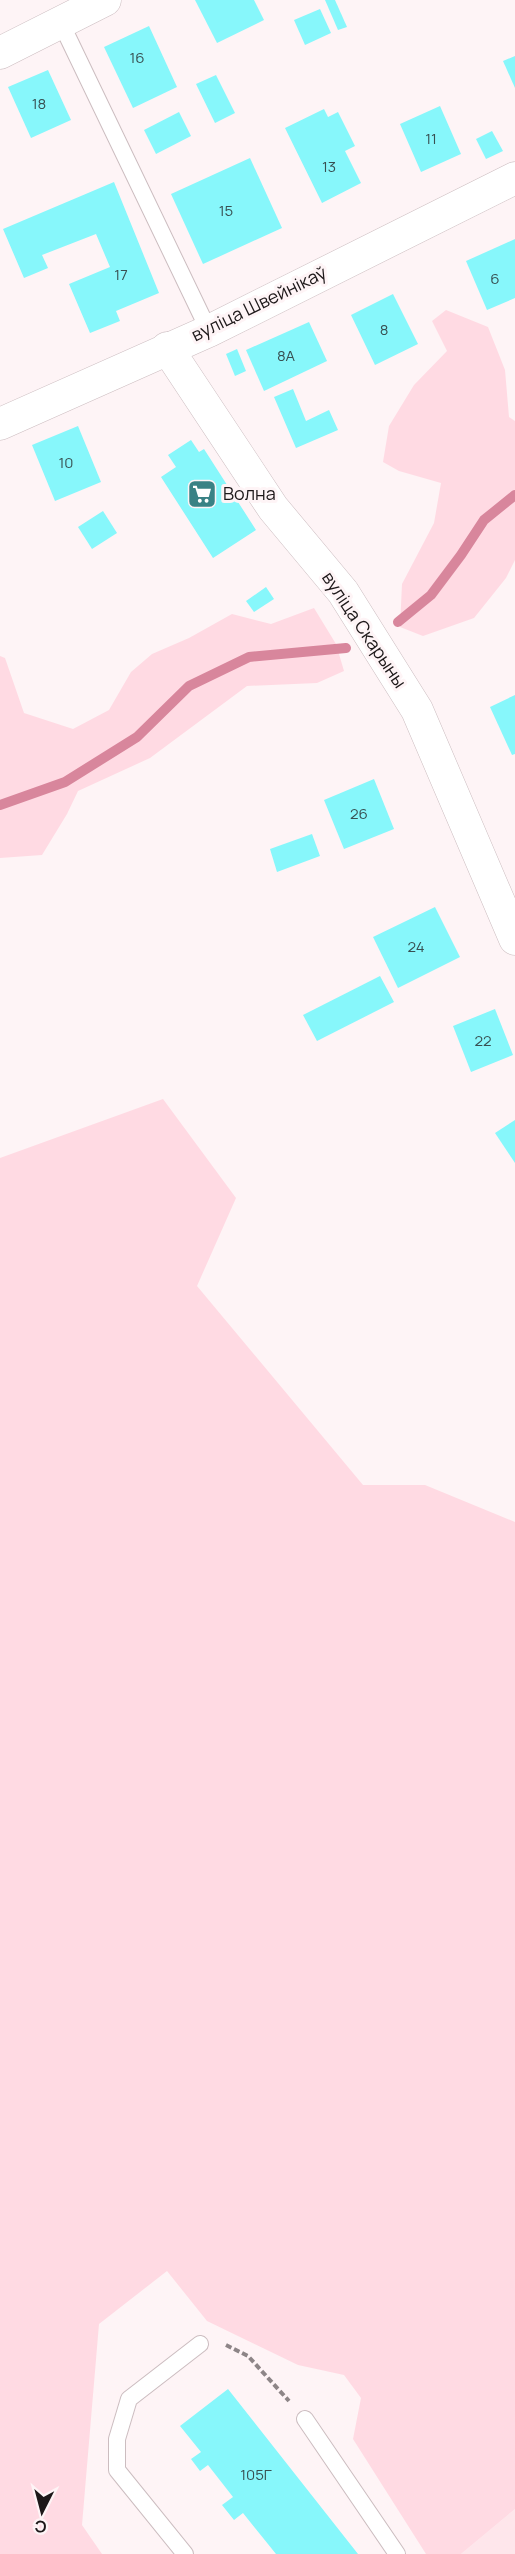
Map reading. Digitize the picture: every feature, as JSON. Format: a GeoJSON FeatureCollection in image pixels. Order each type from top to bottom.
{"type":"FeatureCollection","features":[{"type":"Feature","properties":{"kind":"street"},"geometry":{"type":"LineString","coordinates":[[0,53],[105,0]]}},
{"type":"Feature","properties":{"kind":"street","name":"вуліца Швейнікаў"},"geometry":{"type":"LineString","coordinates":[[0,424],[209,331],[515,178]]}},
{"type":"Feature","properties":{"kind":"street","name":"вуліца Скарыны"},"geometry":{"type":"LineString","coordinates":[[167,348],[273,508],[343,592],[417,710],[515,939]]}},
{"type":"Feature","properties":{"kind":"lane"},"geometry":{"type":"LineString","coordinates":[[60,21],[209,331]]}},
{"type":"Feature","properties":{"kind":"lane"},"geometry":{"type":"LineString","coordinates":[[184,2554],[117,2470],[117,2448],[121,2420],[129,2399],[200,2344]]}},
{"type":"Feature","properties":{"kind":"lane"},"geometry":{"type":"LineString","coordinates":[[305,2419],[397,2554]]}},
{"type":"Feature","properties":{"kind":"path"},"geometry":{"type":"LineString","coordinates":[[200,2344],[211,2342],[222,2344],[248,2356],[305,2419]]}},
{"type":"Feature","properties":{"kind":"shaded area"},"geometry":{"type":"Polygon","coordinates":[[[446,310],[488,327],[505,370],[509,417],[515,421],[515,560],[506,578],[474,618],[423,636],[400,627],[402,584],[434,523],[441,483],[399,471],[383,462],[389,426],[414,385],[447,351],[432,321],[446,310]]]}},
{"type":"Feature","properties":{"kind":"shaded area"},"geometry":{"type":"Polygon","coordinates":[[[314,608],[336,644],[344,671],[317,683],[247,686],[150,758],[78,791],[42,855],[0,858],[0,656],[5,658],[24,713],[73,729],[109,710],[131,672],[152,654],[189,638],[232,614],[271,624],[314,608]]]}},
{"type":"Feature","properties":{"kind":"shaded area"},"geometry":{"type":"Polygon","coordinates":[[[163,1099],[236,1198],[197,1286],[363,1485],[425,1485],[515,1522],[515,2509],[461,2554],[426,2554],[353,2439],[361,2398],[344,2375],[298,2365],[207,2321],[167,2271],[99,2324],[82,2525],[102,2554],[0,2554],[0,1158],[163,1099]]]}},
{"type":"Feature","properties":{"kind":"shaded area"},"geometry":{"type":"Polygon","coordinates":[[[515,2509],[515,2554],[461,2554],[515,2509]]]}},
{"type":"Feature","properties":{"kind":"building"},"geometry":{"type":"Polygon","coordinates":[[[195,0],[254,0],[264,20],[217,43],[195,0]]]}},
{"type":"Feature","properties":{"kind":"building"},"geometry":{"type":"Polygon","coordinates":[[[325,0],[335,0],[347,27],[338,30],[325,0]]]}},
{"type":"Feature","properties":{"kind":"building"},"geometry":{"type":"Polygon","coordinates":[[[320,9],[331,33],[305,45],[294,20],[320,9]]]}},
{"type":"Feature","properties":{"kind":"building"},"geometry":{"type":"Polygon","coordinates":[[[149,26],[177,87],[133,108],[104,47],[149,26]]]}},
{"type":"Feature","properties":{"kind":"building"},"geometry":{"type":"Polygon","coordinates":[[[515,56],[515,88],[503,61],[515,56]]]}},
{"type":"Feature","properties":{"kind":"building"},"geometry":{"type":"Polygon","coordinates":[[[48,70],[71,120],[31,138],[8,87],[48,70]]]}},
{"type":"Feature","properties":{"kind":"building"},"geometry":{"type":"Polygon","coordinates":[[[216,75],[235,113],[215,123],[196,84],[216,75]]]}},
{"type":"Feature","properties":{"kind":"building"},"geometry":{"type":"Polygon","coordinates":[[[440,106],[461,154],[421,172],[400,124],[440,106]]]}},
{"type":"Feature","properties":{"kind":"building"},"geometry":{"type":"Polygon","coordinates":[[[324,109],[328,117],[338,112],[355,146],[345,151],[361,183],[322,203],[285,128],[324,109]]]}},
{"type":"Feature","properties":{"kind":"building"},"geometry":{"type":"Polygon","coordinates":[[[179,112],[191,136],[156,154],[144,130],[179,112]]]}},
{"type":"Feature","properties":{"kind":"building"},"geometry":{"type":"Polygon","coordinates":[[[492,131],[503,151],[486,159],[476,139],[492,131]]]}},
{"type":"Feature","properties":{"kind":"building"},"geometry":{"type":"Polygon","coordinates":[[[250,158],[282,228],[203,264],[171,194],[250,158]]]}},
{"type":"Feature","properties":{"kind":"building"},"geometry":{"type":"Polygon","coordinates":[[[114,182],[159,293],[116,311],[120,321],[90,333],[69,284],[110,267],[96,234],[42,255],[48,268],[24,278],[3,229],[114,182]]]}},
{"type":"Feature","properties":{"kind":"building"},"geometry":{"type":"Polygon","coordinates":[[[515,239],[515,298],[487,310],[466,261],[515,239]]]}},
{"type":"Feature","properties":{"kind":"building"},"geometry":{"type":"Polygon","coordinates":[[[393,294],[418,344],[375,365],[351,315],[393,294]]]}},
{"type":"Feature","properties":{"kind":"building"},"geometry":{"type":"Polygon","coordinates":[[[309,322],[327,361],[264,391],[246,350],[309,322]]]}},
{"type":"Feature","properties":{"kind":"building"},"geometry":{"type":"Polygon","coordinates":[[[237,349],[246,371],[235,376],[226,354],[237,349]]]}},
{"type":"Feature","properties":{"kind":"building"},"geometry":{"type":"Polygon","coordinates":[[[293,389],[306,421],[329,410],[338,430],[296,448],[274,397],[293,389]]]}},
{"type":"Feature","properties":{"kind":"building"},"geometry":{"type":"Polygon","coordinates":[[[78,426],[101,482],[55,501],[32,445],[78,426]]]}},
{"type":"Feature","properties":{"kind":"building","name":"Волна"},"geometry":{"type":"Polygon","coordinates":[[[191,440],[199,452],[204,449],[256,530],[213,558],[161,477],[176,467],[168,455],[191,440]]]}},
{"type":"Feature","properties":{"kind":"building"},"geometry":{"type":"Polygon","coordinates":[[[103,511],[117,533],[92,549],[78,527],[103,511]]]}},
{"type":"Feature","properties":{"kind":"building"},"geometry":{"type":"Polygon","coordinates":[[[266,587],[274,599],[254,612],[246,601],[266,587]]]}},
{"type":"Feature","properties":{"kind":"building"},"geometry":{"type":"Polygon","coordinates":[[[515,695],[515,754],[512,755],[490,707],[515,695]]]}},
{"type":"Feature","properties":{"kind":"building"},"geometry":{"type":"Polygon","coordinates":[[[374,779],[394,829],[344,849],[324,800],[374,779]]]}},
{"type":"Feature","properties":{"kind":"building"},"geometry":{"type":"Polygon","coordinates":[[[312,834],[320,856],[277,872],[270,849],[312,834]]]}},
{"type":"Feature","properties":{"kind":"building"},"geometry":{"type":"Polygon","coordinates":[[[435,907],[460,957],[398,988],[373,937],[435,907]]]}},
{"type":"Feature","properties":{"kind":"building"},"geometry":{"type":"Polygon","coordinates":[[[380,976],[394,1002],[317,1041],[303,1015],[380,976]]]}},
{"type":"Feature","properties":{"kind":"building"},"geometry":{"type":"Polygon","coordinates":[[[495,1009],[513,1055],[471,1072],[453,1026],[495,1009]]]}},
{"type":"Feature","properties":{"kind":"building"},"geometry":{"type":"Polygon","coordinates":[[[515,1120],[515,1163],[495,1133],[515,1120]]]}},
{"type":"Feature","properties":{"kind":"building"},"geometry":{"type":"Polygon","coordinates":[[[228,2389],[358,2554],[276,2554],[243,2513],[234,2520],[222,2505],[233,2497],[208,2465],[200,2471],[191,2459],[201,2452],[180,2426],[228,2389]]]}},
{"type":"Feature","properties":{"kind":"waterway"},"geometry":{"type":"LineString","coordinates":[[398,622],[431,595],[484,520],[515,495]]}},
{"type":"Feature","properties":{"kind":"waterway"},"geometry":{"type":"LineString","coordinates":[[0,805],[65,782],[137,737],[189,686],[249,657],[346,648]]}},
{"type":"Feature","properties":{"kind":"place","name":"Волна"},"geometry":{"type":"Point","coordinates":[202,494]}}]}
